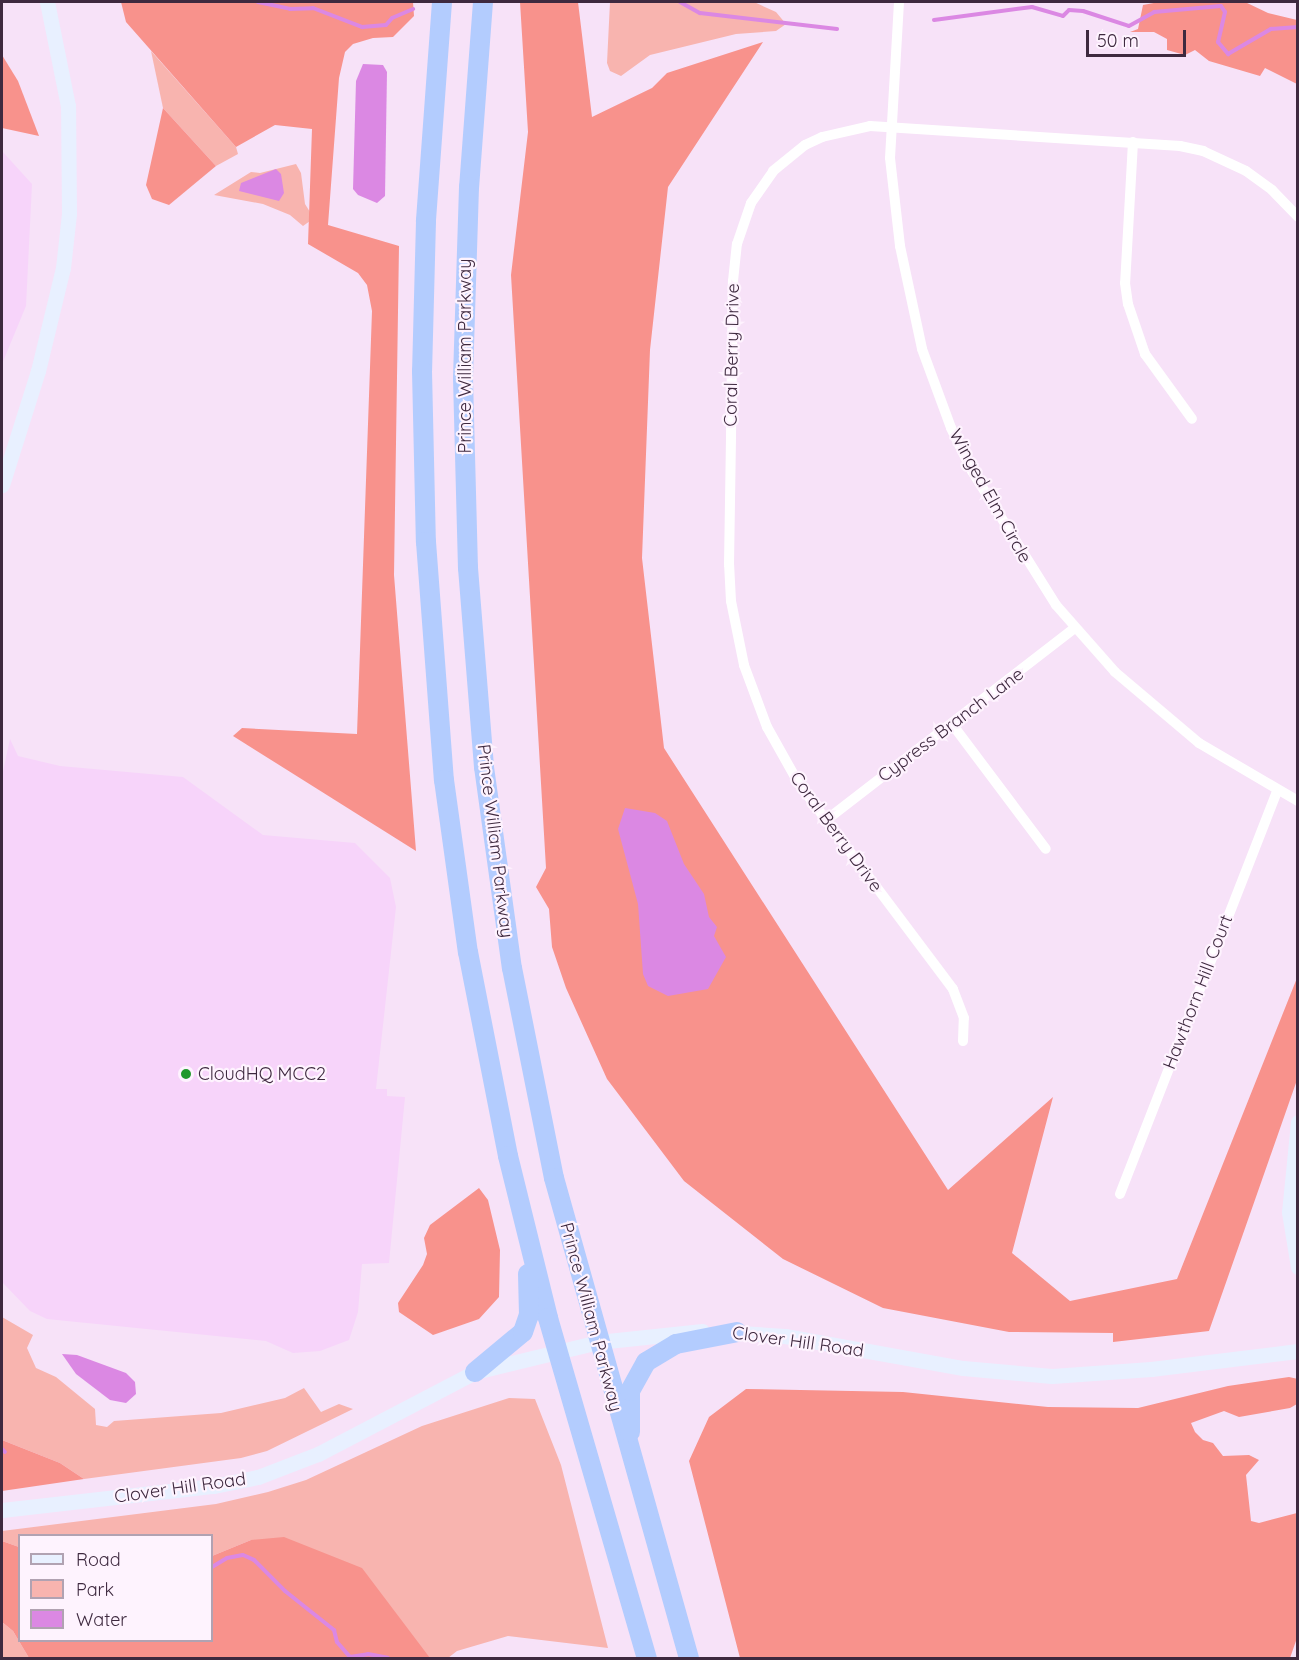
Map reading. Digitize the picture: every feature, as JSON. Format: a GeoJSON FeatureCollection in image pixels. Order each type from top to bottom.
{"type":"FeatureCollection","features":[{"type":"Feature","properties":{"kind":"highway"},"geometry":{"type":"LineString","coordinates":[[442,2],[426,221],[422,371],[426,542],[444,780],[468,952],[524,1220],[557,1349],[647,1659]]}},
{"type":"Feature","properties":{"kind":"highway","name":"Prince William Parkway"},"geometry":{"type":"LineString","coordinates":[[483,2],[468,198],[463,378],[475,668],[512,968],[554,1178],[598,1342],[689,1659]]}},
{"type":"Feature","properties":{"kind":"highway"},"geometry":{"type":"LineString","coordinates":[[475,1372],[516,1340],[527,1324],[530,1295],[524,1220]]}},
{"type":"Feature","properties":{"kind":"highway"},"geometry":{"type":"LineString","coordinates":[[630,1455],[630,1391],[646,1362],[676,1344],[737,1332]]}},
{"type":"Feature","properties":{"kind":"street"},"geometry":{"type":"LineString","coordinates":[[2,485],[44,348],[63,268],[69,214],[68,106],[47,2]]}},
{"type":"Feature","properties":{"kind":"street","name":"Winged Elm Circle"},"geometry":{"type":"LineString","coordinates":[[899,2],[891,127],[892,180],[900,246],[910,301],[934,385],[951,428],[999,521],[1075,628],[1164,716],[1236,768],[1298,801]]}},
{"type":"Feature","properties":{"kind":"street","name":"Coral Berry Drive"},"geometry":{"type":"LineString","coordinates":[[963,1041],[964,1018],[953,989],[799,784],[767,727],[737,637],[729,565],[733,281],[741,227],[751,203],[773,171],[804,145],[822,137],[870,126],[1180,146],[1225,160],[1272,190],[1298,217]]}},
{"type":"Feature","properties":{"kind":"street"},"geometry":{"type":"LineString","coordinates":[[1133,142],[1125,283],[1128,304],[1146,354],[1192,419]]}},
{"type":"Feature","properties":{"kind":"street","name":"Cypress Branch Lane"},"geometry":{"type":"LineString","coordinates":[[825,820],[1075,628]]}},
{"type":"Feature","properties":{"kind":"street"},"geometry":{"type":"LineString","coordinates":[[952,724],[1046,849]]}},
{"type":"Feature","properties":{"kind":"street","name":"Hawthorn Hill Court"},"geometry":{"type":"LineString","coordinates":[[1120,1194],[1277,791]]}},
{"type":"Feature","properties":{"kind":"street"},"geometry":{"type":"LineString","coordinates":[[1298,1122],[1289,1212],[1298,1267]]}},
{"type":"Feature","properties":{"kind":"street","name":"Clover Hill Road"},"geometry":{"type":"LineString","coordinates":[[2,1510],[214,1486],[258,1477],[318,1454],[475,1372],[557,1349],[598,1342],[698,1331],[737,1332],[963,1368],[1052,1376],[1140,1370],[1298,1351]]}},
{"type":"Feature","properties":{"kind":"shaded area"},"geometry":{"type":"Polygon","coordinates":[[[121,2],[413,2],[414,16],[393,37],[373,38],[353,44],[345,52],[339,78],[328,225],[399,246],[394,575],[416,851],[233,736],[242,728],[357,734],[372,311],[367,285],[358,273],[308,244],[312,129],[275,125],[236,147],[126,22],[121,2]]]}},
{"type":"Feature","properties":{"kind":"shaded area"},"geometry":{"type":"Polygon","coordinates":[[[520,2],[578,2],[592,117],[652,88],[667,73],[763,42],[668,187],[650,350],[642,558],[664,748],[948,1190],[1053,1097],[1012,1253],[1070,1301],[1177,1279],[1297,978],[1297,1080],[1209,1331],[1113,1342],[1113,1333],[1009,1332],[883,1308],[783,1259],[684,1181],[607,1079],[566,988],[552,947],[549,909],[536,887],[546,868],[511,275],[528,132],[520,2]]]}},
{"type":"Feature","properties":{"kind":"shaded area"},"geometry":{"type":"Polygon","coordinates":[[[1159,2],[1245,2],[1268,13],[1297,20],[1297,84],[1265,68],[1260,76],[1209,61],[1195,50],[1185,55],[1167,50],[1167,39],[1154,32],[1130,32],[1138,29],[1143,5],[1159,2]]]}},
{"type":"Feature","properties":{"kind":"shaded area"},"geometry":{"type":"Polygon","coordinates":[[[2,55],[18,81],[39,136],[2,128],[2,55]]]}},
{"type":"Feature","properties":{"kind":"shaded area"},"geometry":{"type":"Polygon","coordinates":[[[163,108],[216,166],[169,205],[152,199],[146,185],[163,108]]]}},
{"type":"Feature","properties":{"kind":"shaded area"},"geometry":{"type":"Polygon","coordinates":[[[2,151],[32,184],[26,306],[2,364],[2,151]]]}},
{"type":"Feature","properties":{"kind":"shaded area","name":"CloudHQ MCC2"},"geometry":{"type":"Polygon","coordinates":[[[10,739],[18,756],[60,766],[183,777],[263,835],[355,843],[390,878],[396,907],[376,1089],[387,1089],[387,1096],[405,1097],[389,1263],[362,1264],[358,1312],[349,1340],[320,1351],[293,1353],[266,1341],[47,1319],[30,1311],[2,1282],[2,776],[10,739]]]}},
{"type":"Feature","properties":{"kind":"shaded area"},"geometry":{"type":"Polygon","coordinates":[[[479,1188],[488,1200],[500,1250],[499,1297],[479,1319],[433,1335],[399,1312],[398,1303],[423,1265],[427,1254],[424,1238],[430,1225],[479,1188]]]}},
{"type":"Feature","properties":{"kind":"shaded area"},"geometry":{"type":"Polygon","coordinates":[[[1289,1377],[1298,1379],[1297,1404],[1290,1408],[1239,1417],[1224,1411],[1191,1423],[1195,1432],[1203,1440],[1213,1443],[1223,1456],[1249,1455],[1259,1460],[1246,1475],[1251,1521],[1259,1523],[1297,1513],[1297,1638],[1290,1658],[740,1658],[689,1461],[709,1417],[746,1389],[903,1392],[1048,1407],[1138,1408],[1228,1386],[1289,1377]]]}},
{"type":"Feature","properties":{"kind":"shaded area"},"geometry":{"type":"Polygon","coordinates":[[[2,1440],[60,1463],[84,1479],[2,1491],[2,1440]]]}},
{"type":"Feature","properties":{"kind":"shaded area"},"geometry":{"type":"Polygon","coordinates":[[[284,1537],[362,1568],[430,1658],[29,1658],[20,1642],[213,1642],[213,1556],[251,1540],[284,1537]]]}},
{"type":"Feature","properties":{"kind":"shaded area"},"geometry":{"type":"Polygon","coordinates":[[[2,1541],[18,1547],[18,1639],[13,1631],[2,1622],[2,1541]]]}},
{"type":"Feature","properties":{"kind":"green space"},"geometry":{"type":"Polygon","coordinates":[[[610,2],[754,2],[776,12],[786,24],[776,31],[736,34],[650,55],[621,76],[610,71],[607,63],[610,2]]]}},
{"type":"Feature","properties":{"kind":"green space"},"geometry":{"type":"Polygon","coordinates":[[[151,51],[236,147],[238,154],[216,166],[163,108],[151,51]]]}},
{"type":"Feature","properties":{"kind":"green space"},"geometry":{"type":"Polygon","coordinates":[[[296,164],[301,173],[305,204],[310,212],[310,221],[303,226],[290,215],[263,204],[214,195],[251,172],[260,173],[296,164]]]}},
{"type":"Feature","properties":{"kind":"green space"},"geometry":{"type":"Polygon","coordinates":[[[2,1317],[33,1335],[27,1348],[36,1368],[56,1377],[95,1409],[96,1425],[107,1427],[114,1421],[221,1413],[285,1398],[304,1388],[321,1412],[339,1404],[353,1409],[267,1451],[241,1458],[84,1479],[60,1463],[2,1440],[2,1317]]]}},
{"type":"Feature","properties":{"kind":"green space"},"geometry":{"type":"Polygon","coordinates":[[[509,1398],[535,1399],[561,1465],[608,1648],[508,1636],[457,1651],[448,1658],[430,1658],[251,1540],[213,1556],[213,1534],[18,1534],[18,1547],[2,1541],[2,1531],[216,1504],[268,1492],[306,1480],[422,1426],[509,1398]]]}},
{"type":"Feature","properties":{"kind":"green space"},"geometry":{"type":"Polygon","coordinates":[[[2,1622],[13,1631],[29,1658],[2,1658],[2,1622]]]}},
{"type":"Feature","properties":{"kind":"water"},"geometry":{"type":"Polygon","coordinates":[[[363,64],[383,65],[387,72],[385,196],[377,203],[358,195],[353,189],[356,81],[363,64]]]}},
{"type":"Feature","properties":{"kind":"water"},"geometry":{"type":"Polygon","coordinates":[[[276,169],[281,174],[284,193],[279,201],[239,191],[241,183],[276,169]]]}},
{"type":"Feature","properties":{"kind":"water"},"geometry":{"type":"Polygon","coordinates":[[[625,808],[655,813],[667,821],[684,864],[704,894],[709,917],[717,927],[714,936],[726,957],[708,989],[668,996],[648,986],[643,974],[638,904],[618,829],[625,808]]]}},
{"type":"Feature","properties":{"kind":"water"},"geometry":{"type":"Polygon","coordinates":[[[62,1354],[77,1355],[126,1373],[135,1382],[136,1394],[126,1403],[110,1400],[76,1374],[62,1354]]]}},
{"type":"Feature","properties":{"kind":"waterway"},"geometry":{"type":"LineString","coordinates":[[258,2],[290,9],[313,8],[362,27],[386,25],[392,18],[413,9]]}},
{"type":"Feature","properties":{"kind":"waterway"},"geometry":{"type":"LineString","coordinates":[[680,2],[700,13],[837,29]]}},
{"type":"Feature","properties":{"kind":"waterway"},"geometry":{"type":"LineString","coordinates":[[934,20],[1032,7],[1063,16],[1069,10],[1083,11],[1129,26],[1154,12],[1221,6],[1225,12],[1218,42],[1228,54],[1271,29],[1298,27]]}},
{"type":"Feature","properties":{"kind":"waterway"},"geometry":{"type":"LineString","coordinates":[[2,1449],[5,1452]]}},
{"type":"Feature","properties":{"kind":"waterway"},"geometry":{"type":"LineString","coordinates":[[213,1566],[227,1558],[243,1555],[254,1560],[285,1591],[334,1630],[337,1642],[350,1657],[368,1654],[388,1658]]}},
{"type":"Feature","properties":{"kind":"place","name":"CloudHQ MCC2"},"geometry":{"type":"Point","coordinates":[186,1074]}}]}
